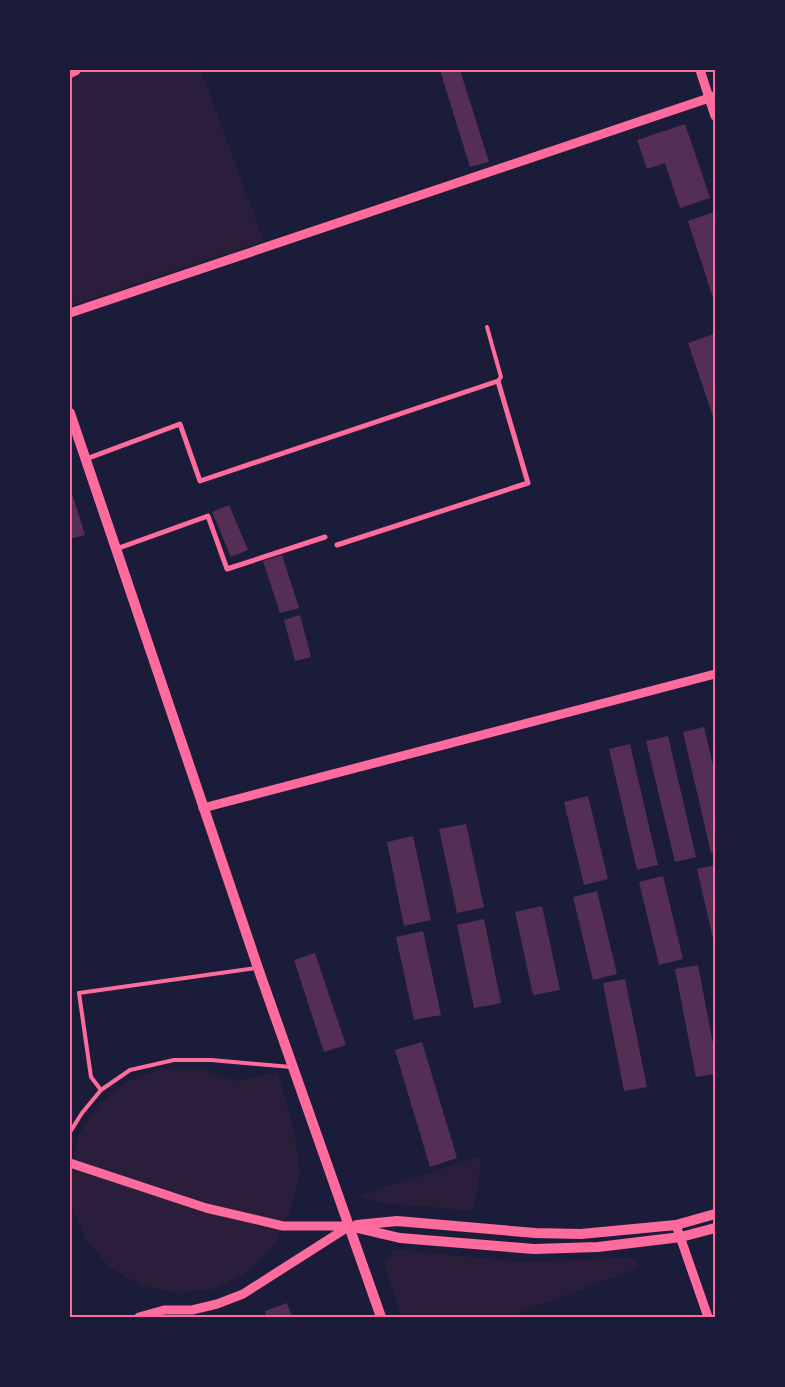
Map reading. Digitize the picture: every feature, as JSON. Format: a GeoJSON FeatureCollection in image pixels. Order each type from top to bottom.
{"type":"FeatureCollection","features":[{"type":"Feature","properties":{"kind":"main road"},"geometry":{"type":"LineString","coordinates":[[70,73],[76,70]]}},
{"type":"Feature","properties":{"kind":"main road"},"geometry":{"type":"LineString","coordinates":[[70,412],[292,1067],[381,1317]]}},
{"type":"Feature","properties":{"kind":"main road"},"geometry":{"type":"LineString","coordinates":[[349,1226],[397,1221],[534,1233],[581,1234],[676,1225],[715,1214]]}},
{"type":"Feature","properties":{"kind":"main road"},"geometry":{"type":"LineString","coordinates":[[349,1226],[400,1238],[534,1249],[598,1247],[681,1237],[715,1228]]}},
{"type":"Feature","properties":{"kind":"street"},"geometry":{"type":"LineString","coordinates":[[700,70],[712,97],[715,116]]}},
{"type":"Feature","properties":{"kind":"street"},"geometry":{"type":"LineString","coordinates":[[70,313],[712,97]]}},
{"type":"Feature","properties":{"kind":"street"},"geometry":{"type":"LineString","coordinates":[[86,459],[180,424],[200,481],[498,381],[528,483],[337,544]]}},
{"type":"Feature","properties":{"kind":"street"},"geometry":{"type":"LineString","coordinates":[[116,549],[208,516],[227,569],[325,537]]}},
{"type":"Feature","properties":{"kind":"street"},"geometry":{"type":"LineString","coordinates":[[203,808],[715,674]]}},
{"type":"Feature","properties":{"kind":"street"},"geometry":{"type":"LineString","coordinates":[[70,1163],[206,1208],[283,1226],[349,1226]]}},
{"type":"Feature","properties":{"kind":"street"},"geometry":{"type":"LineString","coordinates":[[676,1225],[708,1317]]}},
{"type":"Feature","properties":{"kind":"street"},"geometry":{"type":"LineString","coordinates":[[139,1317],[164,1310],[192,1310],[217,1304],[243,1294],[349,1226]]}},
{"type":"Feature","properties":{"kind":"lane"},"geometry":{"type":"LineString","coordinates":[[486,327],[502,377],[498,381]]}},
{"type":"Feature","properties":{"kind":"lane"},"geometry":{"type":"LineString","coordinates":[[100,1090],[91,1077],[79,993],[258,968]]}},
{"type":"Feature","properties":{"kind":"lane"},"geometry":{"type":"LineString","coordinates":[[70,1132],[100,1090],[130,1070],[174,1060],[211,1060],[292,1067]]}},
{"type":"Feature","properties":{"kind":"shaded area"},"geometry":{"type":"Polygon","coordinates":[[[88,70],[201,70],[264,241],[70,306],[70,78],[88,70]]]}},
{"type":"Feature","properties":{"kind":"shaded area"},"geometry":{"type":"Polygon","coordinates":[[[162,1069],[200,1069],[235,1081],[278,1072],[296,1140],[300,1176],[290,1211],[274,1245],[248,1272],[214,1289],[178,1293],[142,1286],[110,1268],[86,1240],[72,1206],[70,1169],[79,1134],[99,1104],[128,1081],[162,1069]]]}},
{"type":"Feature","properties":{"kind":"shaded area"},"geometry":{"type":"Polygon","coordinates":[[[482,1156],[474,1211],[379,1203],[361,1195],[482,1156]]]}},
{"type":"Feature","properties":{"kind":"shaded area"},"geometry":{"type":"Polygon","coordinates":[[[394,1249],[519,1262],[634,1258],[639,1268],[507,1317],[402,1317],[384,1265],[394,1249]]]}},
{"type":"Feature","properties":{"kind":"building"},"geometry":{"type":"Polygon","coordinates":[[[440,70],[460,70],[489,162],[470,167],[440,70]]]}},
{"type":"Feature","properties":{"kind":"building"},"geometry":{"type":"Polygon","coordinates":[[[685,124],[710,198],[680,208],[665,163],[647,169],[637,140],[685,124]]]}},
{"type":"Feature","properties":{"kind":"building"},"geometry":{"type":"Polygon","coordinates":[[[714,212],[715,214],[715,304],[688,221],[714,212]]]}},
{"type":"Feature","properties":{"kind":"building"},"geometry":{"type":"Polygon","coordinates":[[[714,334],[715,338],[715,422],[688,343],[714,334]]]}},
{"type":"Feature","properties":{"kind":"building"},"geometry":{"type":"Polygon","coordinates":[[[70,487],[85,535],[70,539],[70,487]]]}},
{"type":"Feature","properties":{"kind":"building"},"geometry":{"type":"Polygon","coordinates":[[[229,505],[248,550],[231,557],[212,512],[229,505]]]}},
{"type":"Feature","properties":{"kind":"building"},"geometry":{"type":"Polygon","coordinates":[[[282,555],[299,608],[280,613],[263,561],[282,555]]]}},
{"type":"Feature","properties":{"kind":"building"},"geometry":{"type":"Polygon","coordinates":[[[300,615],[311,657],[295,661],[284,620],[300,615]]]}},
{"type":"Feature","properties":{"kind":"building"},"geometry":{"type":"Polygon","coordinates":[[[704,727],[715,774],[715,852],[711,853],[683,732],[704,727]]]}},
{"type":"Feature","properties":{"kind":"building"},"geometry":{"type":"Polygon","coordinates":[[[668,736],[696,857],[675,862],[646,741],[668,736]]]}},
{"type":"Feature","properties":{"kind":"building"},"geometry":{"type":"Polygon","coordinates":[[[630,744],[658,865],[637,870],[609,749],[630,744]]]}},
{"type":"Feature","properties":{"kind":"building"},"geometry":{"type":"Polygon","coordinates":[[[588,796],[608,879],[584,885],[564,802],[588,796]]]}},
{"type":"Feature","properties":{"kind":"building"},"geometry":{"type":"Polygon","coordinates":[[[466,824],[484,907],[457,913],[439,829],[466,824]]]}},
{"type":"Feature","properties":{"kind":"building"},"geometry":{"type":"Polygon","coordinates":[[[413,836],[431,920],[404,926],[387,842],[413,836]]]}},
{"type":"Feature","properties":{"kind":"building"},"geometry":{"type":"Polygon","coordinates":[[[715,865],[715,943],[714,943],[697,869],[715,865]]]}},
{"type":"Feature","properties":{"kind":"building"},"geometry":{"type":"Polygon","coordinates":[[[663,876],[683,959],[659,965],[639,882],[663,876]]]}},
{"type":"Feature","properties":{"kind":"building"},"geometry":{"type":"Polygon","coordinates":[[[597,891],[617,974],[593,980],[573,897],[597,891]]]}},
{"type":"Feature","properties":{"kind":"building"},"geometry":{"type":"Polygon","coordinates":[[[542,906],[560,990],[533,995],[515,912],[542,906]]]}},
{"type":"Feature","properties":{"kind":"building"},"geometry":{"type":"Polygon","coordinates":[[[484,919],[501,1003],[474,1008],[457,925],[484,919]]]}},
{"type":"Feature","properties":{"kind":"building"},"geometry":{"type":"Polygon","coordinates":[[[423,931],[441,1015],[414,1020],[396,937],[423,931]]]}},
{"type":"Feature","properties":{"kind":"building"},"geometry":{"type":"Polygon","coordinates":[[[315,953],[346,1045],[324,1052],[294,960],[315,953]]]}},
{"type":"Feature","properties":{"kind":"building"},"geometry":{"type":"Polygon","coordinates":[[[698,965],[715,1054],[715,1074],[696,1077],[675,969],[698,965]]]}},
{"type":"Feature","properties":{"kind":"building"},"geometry":{"type":"Polygon","coordinates":[[[625,979],[647,1087],[624,1091],[603,983],[625,979]]]}},
{"type":"Feature","properties":{"kind":"building"},"geometry":{"type":"Polygon","coordinates":[[[422,1042],[457,1158],[430,1167],[395,1050],[422,1042]]]}},
{"type":"Feature","properties":{"kind":"building"},"geometry":{"type":"Polygon","coordinates":[[[287,1303],[292,1317],[267,1317],[265,1311],[287,1303]]]}}]}
